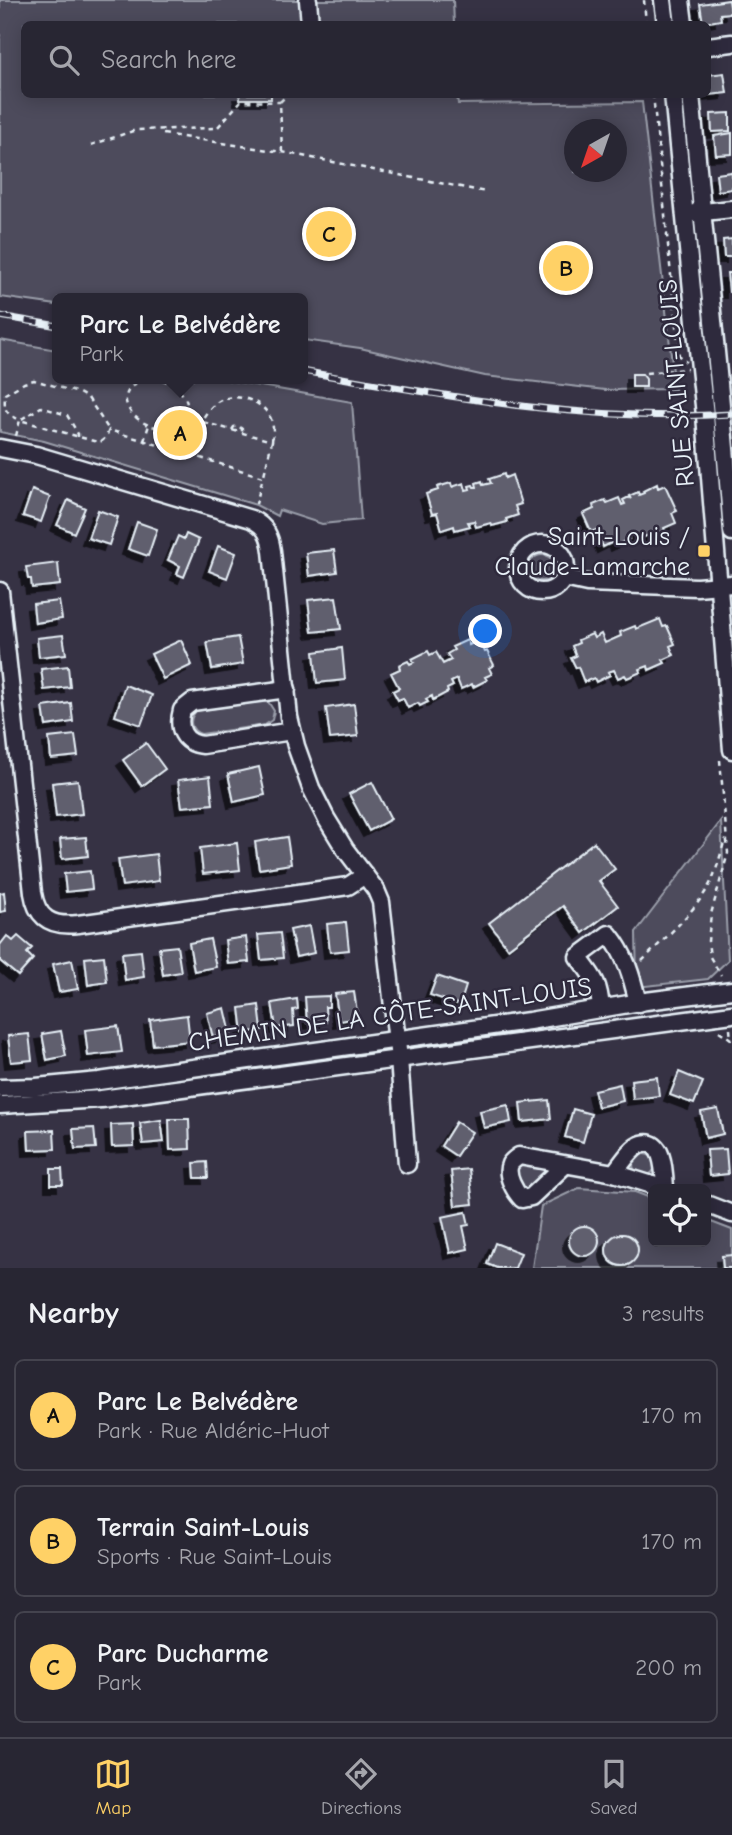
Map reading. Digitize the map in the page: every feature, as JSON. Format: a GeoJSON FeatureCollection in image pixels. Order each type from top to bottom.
{"type":"FeatureCollection","features":[{"type":"Feature","properties":{"kind":"street"},"geometry":{"type":"LineString","coordinates":[[309,0],[310,21]]}},
{"type":"Feature","properties":{"kind":"street"},"geometry":{"type":"LineString","coordinates":[[663,0],[666,21]]}},
{"type":"Feature","properties":{"kind":"street"},"geometry":{"type":"LineString","coordinates":[[681,0],[684,21]]}},
{"type":"Feature","properties":{"kind":"street"},"geometry":{"type":"LineString","coordinates":[[711,46],[732,43]]}},
{"type":"Feature","properties":{"kind":"street","name":"RUE SAINT-LOUIS"},"geometry":{"type":"LineString","coordinates":[[673,98],[695,321],[694,372],[726,585],[732,750]]}},
{"type":"Feature","properties":{"kind":"street","name":"RUE SAINT-LOUIS"},"geometry":{"type":"LineString","coordinates":[[691,98],[702,212],[725,373],[732,532]]}},
{"type":"Feature","properties":{"kind":"street"},"geometry":{"type":"LineString","coordinates":[[685,213],[732,209]]}},
{"type":"Feature","properties":{"kind":"street"},"geometry":{"type":"LineString","coordinates":[[694,372],[725,373]]}},
{"type":"Feature","properties":{"kind":"street"},"geometry":{"type":"LineString","coordinates":[[0,448],[36,455],[251,520],[259,523],[269,536],[292,731],[318,804],[345,849],[376,890],[381,902],[399,1059],[407,1164]]}},
{"type":"Feature","properties":{"kind":"street"},"geometry":{"type":"LineString","coordinates":[[708,453],[729,452]]}},
{"type":"Feature","properties":{"kind":"street"},"geometry":{"type":"LineString","coordinates":[[564,578],[587,583],[686,587],[726,585]]}},
{"type":"Feature","properties":{"kind":"street"},"geometry":{"type":"LineString","coordinates":[[0,590],[33,892],[38,909],[46,919],[60,925],[78,924],[348,886],[365,875]]}},
{"type":"Feature","properties":{"kind":"street"},"geometry":{"type":"LineString","coordinates":[[287,689],[192,702],[182,710],[180,726],[184,737],[192,743],[203,745],[292,731]]}},
{"type":"Feature","properties":{"kind":"street"},"geometry":{"type":"LineString","coordinates":[[601,1009],[599,987],[578,957],[609,934],[626,961],[638,1003]]}},
{"type":"Feature","properties":{"kind":"street","name":"CHEMIN DE LA CÔTE-SAINT-LOUIS"},"geometry":{"type":"LineString","coordinates":[[0,1088],[54,1086],[529,1021],[638,1003],[727,983]]}},
{"type":"Feature","properties":{"kind":"street","name":"CHEMIN DE LA CÔTE-SAINT-LOUIS"},"geometry":{"type":"LineString","coordinates":[[0,1105],[101,1099],[399,1059],[731,1021]]}},
{"type":"Feature","properties":{"kind":"street"},"geometry":{"type":"LineString","coordinates":[[54,1086],[55,1103]]}},
{"type":"Feature","properties":{"kind":"street"},"geometry":{"type":"LineString","coordinates":[[614,1173],[634,1150],[642,1144],[649,1144],[656,1147],[663,1158],[665,1184]]}},
{"type":"Feature","properties":{"kind":"street"},"geometry":{"type":"LineString","coordinates":[[565,1165],[614,1173],[649,1184]]}},
{"type":"Feature","properties":{"kind":"street"},"geometry":{"type":"LineString","coordinates":[[711,1206],[732,1214]]}},
{"type":"Feature","properties":{"kind":"path"},"geometry":{"type":"LineString","coordinates":[[644,0],[646,21]]}},
{"type":"Feature","properties":{"kind":"path"},"geometry":{"type":"LineString","coordinates":[[91,145],[136,130],[217,128],[241,101],[280,102],[284,98]]}},
{"type":"Feature","properties":{"kind":"path","name":"RUE SAINT-LOUIS"},"geometry":{"type":"LineString","coordinates":[[653,98],[679,356],[686,362]]}},
{"type":"Feature","properties":{"kind":"path"},"geometry":{"type":"LineString","coordinates":[[280,102],[282,152]]}},
{"type":"Feature","properties":{"kind":"path"},"geometry":{"type":"LineString","coordinates":[[163,134],[282,152],[486,192]]}},
{"type":"Feature","properties":{"kind":"path"},"geometry":{"type":"LineString","coordinates":[[646,373],[694,372]]}},
{"type":"Feature","properties":{"kind":"path"},"geometry":{"type":"LineString","coordinates":[[109,430],[101,442],[20,420],[8,414],[5,409],[5,394],[29,380],[34,380],[85,396],[109,430],[263,477]]}},
{"type":"Feature","properties":{"kind":"path"},"geometry":{"type":"LineString","coordinates":[[134,384],[126,396],[126,405],[137,419],[149,425],[164,427],[184,417],[187,404],[173,384]]}},
{"type":"Feature","properties":{"kind":"path"},"geometry":{"type":"LineString","coordinates":[[165,447],[188,436],[209,408],[218,402],[231,398],[246,398],[263,408],[270,417],[273,429],[255,507]]}},
{"type":"Feature","properties":{"kind":"path"},"geometry":{"type":"LineString","coordinates":[[16,436],[20,420],[41,407],[67,415],[78,437]]}},
{"type":"Feature","properties":{"kind":"path"},"geometry":{"type":"LineString","coordinates":[[184,417],[272,441]]}},
{"type":"Feature","properties":{"kind":"path"},"geometry":{"type":"LineString","coordinates":[[144,441],[149,425]]}},
{"type":"Feature","properties":{"kind":"path"},"geometry":{"type":"LineString","coordinates":[[638,964],[675,928],[706,890],[716,869],[726,835]]}},
{"type":"Feature","properties":{"kind":"path"},"geometry":{"type":"LineString","coordinates":[[727,983],[710,957],[708,932],[728,853]]}},
{"type":"Feature","properties":{"kind":"path"},"geometry":{"type":"LineString","coordinates":[[731,1021],[732,1040]]}},
{"type":"Feature","properties":{"kind":"path"},"geometry":{"type":"LineString","coordinates":[[716,1030],[732,1040]]}},
{"type":"Feature","properties":{"kind":"shaded area"},"geometry":{"type":"Polygon","coordinates":[[[0,0],[453,0],[454,21],[21,21],[21,98],[457,98],[458,104],[642,102],[675,389],[605,390],[485,376],[360,348],[308,341],[308,293],[52,293],[52,304],[0,297],[0,0]]]}},
{"type":"Feature","properties":{"kind":"shaded area"},"geometry":{"type":"Polygon","coordinates":[[[0,340],[52,349],[52,384],[249,384],[352,402],[361,520],[322,524],[279,510],[277,516],[256,505],[44,441],[0,432],[0,340]]]}},
{"type":"Feature","properties":{"kind":"shaded area"},"geometry":{"type":"Polygon","coordinates":[[[542,555],[551,559],[555,568],[551,577],[542,581],[533,577],[529,568],[533,559],[542,555]]]}},
{"type":"Feature","properties":{"kind":"shaded area"},"geometry":{"type":"Polygon","coordinates":[[[263,701],[269,703],[274,711],[272,720],[265,725],[201,734],[194,730],[191,724],[196,711],[263,701]]]}},
{"type":"Feature","properties":{"kind":"shaded area"},"geometry":{"type":"Polygon","coordinates":[[[721,821],[728,960],[708,979],[637,987],[636,932],[721,821]]]}},
{"type":"Feature","properties":{"kind":"shaded area"},"geometry":{"type":"Polygon","coordinates":[[[644,1154],[652,1157],[655,1165],[652,1173],[644,1176],[636,1173],[633,1165],[636,1157],[644,1154]]]}},
{"type":"Feature","properties":{"kind":"shaded area"},"geometry":{"type":"Polygon","coordinates":[[[519,1160],[555,1167],[528,1193],[519,1190],[513,1165],[519,1160]]]}},
{"type":"Feature","properties":{"kind":"shaded area"},"geometry":{"type":"Polygon","coordinates":[[[579,1188],[635,1192],[648,1197],[648,1247],[711,1247],[711,1222],[732,1230],[732,1268],[532,1268],[541,1206],[579,1188]]]}},
{"type":"Feature","properties":{"kind":"building"},"geometry":{"type":"Polygon","coordinates":[[[729,0],[731,13],[720,14],[721,20],[703,21],[700,4],[729,0]]]}},
{"type":"Feature","properties":{"kind":"building"},"geometry":{"type":"Polygon","coordinates":[[[724,73],[727,93],[711,95],[711,75],[724,73]]]}},
{"type":"Feature","properties":{"kind":"building"},"geometry":{"type":"Polygon","coordinates":[[[240,98],[271,98],[271,99],[240,98]]]}},
{"type":"Feature","properties":{"kind":"building"},"geometry":{"type":"Polygon","coordinates":[[[730,113],[730,131],[712,132],[711,114],[730,113]]]}},
{"type":"Feature","properties":{"kind":"building"},"geometry":{"type":"Polygon","coordinates":[[[732,133],[732,154],[716,155],[714,136],[732,133]]]}},
{"type":"Feature","properties":{"kind":"building"},"geometry":{"type":"Polygon","coordinates":[[[732,172],[732,189],[718,191],[716,174],[732,172]]]}},
{"type":"Feature","properties":{"kind":"building"},"geometry":{"type":"Polygon","coordinates":[[[732,239],[732,257],[724,257],[723,240],[732,239]]]}},
{"type":"Feature","properties":{"kind":"building"},"geometry":{"type":"Polygon","coordinates":[[[727,273],[732,273],[732,292],[729,292],[727,273]]]}},
{"type":"Feature","properties":{"kind":"building"},"geometry":{"type":"Polygon","coordinates":[[[632,374],[642,374],[646,379],[646,387],[632,387],[632,374]]]}},
{"type":"Feature","properties":{"kind":"building"},"geometry":{"type":"Polygon","coordinates":[[[504,474],[505,478],[512,475],[521,504],[515,506],[518,515],[506,519],[507,522],[492,526],[491,523],[476,527],[474,521],[468,522],[470,526],[455,530],[454,526],[442,530],[437,513],[432,514],[426,494],[451,483],[452,487],[464,483],[466,490],[470,489],[469,486],[477,487],[476,483],[482,481],[483,485],[491,483],[489,479],[504,474]]]}},
{"type":"Feature","properties":{"kind":"building"},"geometry":{"type":"Polygon","coordinates":[[[657,484],[658,488],[665,485],[677,511],[672,513],[676,523],[653,537],[651,534],[637,540],[634,534],[617,545],[615,541],[603,547],[596,530],[591,532],[583,514],[594,509],[593,505],[605,500],[607,503],[619,498],[622,505],[625,504],[623,500],[629,497],[631,499],[629,496],[638,492],[639,495],[644,493],[643,491],[657,484]]]}},
{"type":"Feature","properties":{"kind":"building"},"geometry":{"type":"Polygon","coordinates":[[[32,490],[50,497],[41,522],[23,516],[32,490]]]}},
{"type":"Feature","properties":{"kind":"building"},"geometry":{"type":"Polygon","coordinates":[[[68,500],[85,508],[74,533],[57,525],[68,500]]]}},
{"type":"Feature","properties":{"kind":"building"},"geometry":{"type":"Polygon","coordinates":[[[98,510],[118,517],[109,545],[88,538],[98,510]]]}},
{"type":"Feature","properties":{"kind":"building"},"geometry":{"type":"Polygon","coordinates":[[[137,522],[157,529],[148,556],[128,549],[137,522]]]}},
{"type":"Feature","properties":{"kind":"building"},"geometry":{"type":"Polygon","coordinates":[[[186,534],[199,540],[184,577],[177,574],[180,566],[168,560],[178,536],[184,539],[186,534]]]}},
{"type":"Feature","properties":{"kind":"building"},"geometry":{"type":"Polygon","coordinates":[[[218,546],[236,553],[227,578],[209,571],[218,546]]]}},
{"type":"Feature","properties":{"kind":"building"},"geometry":{"type":"Polygon","coordinates":[[[334,550],[337,572],[309,576],[306,553],[334,550]]]}},
{"type":"Feature","properties":{"kind":"building"},"geometry":{"type":"Polygon","coordinates":[[[58,563],[60,585],[32,588],[26,567],[58,563]]]}},
{"type":"Feature","properties":{"kind":"building"},"geometry":{"type":"Polygon","coordinates":[[[336,597],[341,629],[312,632],[308,600],[336,597]]]}},
{"type":"Feature","properties":{"kind":"building"},"geometry":{"type":"Polygon","coordinates":[[[59,601],[62,619],[35,623],[33,604],[59,601]]]}},
{"type":"Feature","properties":{"kind":"building"},"geometry":{"type":"Polygon","coordinates":[[[660,619],[663,627],[667,626],[675,644],[670,646],[674,655],[663,660],[665,663],[649,670],[648,666],[640,669],[641,672],[627,678],[625,675],[618,678],[614,670],[596,682],[594,678],[584,682],[571,658],[576,656],[572,646],[579,643],[578,640],[592,634],[594,638],[601,634],[605,643],[621,636],[620,632],[660,619]]]}},
{"type":"Feature","properties":{"kind":"building"},"geometry":{"type":"Polygon","coordinates":[[[63,635],[66,654],[39,657],[37,638],[63,635]]]}},
{"type":"Feature","properties":{"kind":"building"},"geometry":{"type":"Polygon","coordinates":[[[238,637],[243,664],[212,669],[207,642],[238,637]]]}},
{"type":"Feature","properties":{"kind":"building"},"geometry":{"type":"Polygon","coordinates":[[[181,640],[192,665],[163,679],[151,654],[181,640]]]}},
{"type":"Feature","properties":{"kind":"building"},"geometry":{"type":"Polygon","coordinates":[[[467,640],[469,645],[479,640],[494,665],[489,668],[492,674],[485,677],[487,680],[461,689],[457,679],[451,682],[453,686],[447,689],[448,692],[433,700],[432,696],[426,699],[428,702],[420,706],[418,703],[408,708],[403,698],[398,700],[393,691],[399,688],[391,673],[400,669],[399,665],[408,661],[410,664],[414,662],[412,659],[428,651],[430,655],[436,652],[443,664],[451,660],[447,654],[454,650],[452,647],[467,640]]]}},
{"type":"Feature","properties":{"kind":"building"},"geometry":{"type":"Polygon","coordinates":[[[342,648],[345,680],[317,683],[314,652],[342,648]]]}},
{"type":"Feature","properties":{"kind":"building"},"geometry":{"type":"Polygon","coordinates":[[[68,666],[70,687],[44,690],[41,669],[68,666]]]}},
{"type":"Feature","properties":{"kind":"building"},"geometry":{"type":"Polygon","coordinates":[[[125,685],[152,695],[141,725],[115,716],[125,685]]]}},
{"type":"Feature","properties":{"kind":"building"},"geometry":{"type":"Polygon","coordinates":[[[71,703],[73,722],[46,726],[43,707],[71,703]]]}},
{"type":"Feature","properties":{"kind":"building"},"geometry":{"type":"Polygon","coordinates":[[[354,704],[358,736],[330,739],[326,708],[354,704]]]}},
{"type":"Feature","properties":{"kind":"building"},"geometry":{"type":"Polygon","coordinates":[[[75,735],[78,756],[51,759],[49,738],[75,735]]]}},
{"type":"Feature","properties":{"kind":"building"},"geometry":{"type":"Polygon","coordinates":[[[146,743],[165,769],[142,786],[123,760],[146,743]]]}},
{"type":"Feature","properties":{"kind":"building"},"geometry":{"type":"Polygon","coordinates":[[[259,767],[265,795],[234,802],[228,774],[259,767]]]}},
{"type":"Feature","properties":{"kind":"building"},"geometry":{"type":"Polygon","coordinates":[[[210,776],[213,804],[182,807],[178,780],[210,776]]]}},
{"type":"Feature","properties":{"kind":"building"},"geometry":{"type":"Polygon","coordinates":[[[78,780],[82,814],[56,817],[52,783],[78,780]]]}},
{"type":"Feature","properties":{"kind":"building"},"geometry":{"type":"Polygon","coordinates":[[[372,782],[391,819],[369,831],[349,794],[372,782]]]}},
{"type":"Feature","properties":{"kind":"building"},"geometry":{"type":"Polygon","coordinates":[[[86,837],[88,856],[62,859],[60,839],[86,837]]]}},
{"type":"Feature","properties":{"kind":"building"},"geometry":{"type":"Polygon","coordinates":[[[287,837],[291,864],[259,869],[255,842],[287,837]]]}},
{"type":"Feature","properties":{"kind":"building"},"geometry":{"type":"Polygon","coordinates":[[[594,842],[615,869],[599,881],[618,906],[583,933],[563,906],[508,948],[489,923],[594,842]]]}},
{"type":"Feature","properties":{"kind":"building"},"geometry":{"type":"Polygon","coordinates":[[[237,843],[240,870],[203,874],[200,848],[237,843]]]}},
{"type":"Feature","properties":{"kind":"building"},"geometry":{"type":"Polygon","coordinates":[[[156,854],[159,881],[122,886],[118,859],[156,854]]]}},
{"type":"Feature","properties":{"kind":"building"},"geometry":{"type":"Polygon","coordinates":[[[90,871],[92,889],[66,892],[64,874],[90,871]]]}},
{"type":"Feature","properties":{"kind":"building"},"geometry":{"type":"Polygon","coordinates":[[[4,892],[6,911],[0,912],[0,893],[4,892]]]}},
{"type":"Feature","properties":{"kind":"building"},"geometry":{"type":"Polygon","coordinates":[[[346,922],[349,950],[330,952],[327,924],[346,922]]]}},
{"type":"Feature","properties":{"kind":"building"},"geometry":{"type":"Polygon","coordinates":[[[309,926],[314,953],[296,957],[290,930],[309,926]]]}},
{"type":"Feature","properties":{"kind":"building"},"geometry":{"type":"Polygon","coordinates":[[[280,933],[283,958],[261,960],[258,935],[280,933]]]}},
{"type":"Feature","properties":{"kind":"building"},"geometry":{"type":"Polygon","coordinates":[[[7,936],[13,941],[18,936],[32,948],[27,953],[33,959],[18,976],[0,961],[0,945],[7,936]]]}},
{"type":"Feature","properties":{"kind":"building"},"geometry":{"type":"Polygon","coordinates":[[[246,937],[249,962],[228,964],[225,940],[246,937]]]}},
{"type":"Feature","properties":{"kind":"building"},"geometry":{"type":"Polygon","coordinates":[[[210,939],[216,967],[194,971],[189,943],[210,939]]]}},
{"type":"Feature","properties":{"kind":"building"},"geometry":{"type":"Polygon","coordinates":[[[177,946],[181,972],[163,975],[159,948],[177,946]]]}},
{"type":"Feature","properties":{"kind":"building"},"geometry":{"type":"Polygon","coordinates":[[[141,951],[144,977],[125,980],[122,953],[141,951]]]}},
{"type":"Feature","properties":{"kind":"building"},"geometry":{"type":"Polygon","coordinates":[[[104,956],[107,982],[88,985],[85,958],[104,956]]]}},
{"type":"Feature","properties":{"kind":"building"},"geometry":{"type":"Polygon","coordinates":[[[72,960],[78,989],[59,992],[53,964],[72,960]]]}},
{"type":"Feature","properties":{"kind":"building"},"geometry":{"type":"Polygon","coordinates":[[[437,976],[466,986],[460,1005],[430,995],[437,976]]]}},
{"type":"Feature","properties":{"kind":"building"},"geometry":{"type":"Polygon","coordinates":[[[354,992],[358,1018],[339,1021],[335,994],[354,992]]]}},
{"type":"Feature","properties":{"kind":"building"},"geometry":{"type":"Polygon","coordinates":[[[329,996],[329,1007],[325,1007],[326,1022],[307,1023],[305,997],[329,996]]]}},
{"type":"Feature","properties":{"kind":"building"},"geometry":{"type":"Polygon","coordinates":[[[297,999],[298,1009],[293,1010],[294,1026],[276,1028],[272,1003],[297,999]]]}},
{"type":"Feature","properties":{"kind":"building"},"geometry":{"type":"Polygon","coordinates":[[[259,1005],[262,1030],[243,1033],[240,1008],[259,1005]]]}},
{"type":"Feature","properties":{"kind":"building"},"geometry":{"type":"Polygon","coordinates":[[[225,1008],[231,1034],[213,1038],[207,1013],[225,1008]]]}},
{"type":"Feature","properties":{"kind":"building"},"geometry":{"type":"Polygon","coordinates":[[[187,1015],[190,1041],[153,1045],[150,1020],[187,1015]]]}},
{"type":"Feature","properties":{"kind":"building"},"geometry":{"type":"Polygon","coordinates":[[[118,1026],[122,1052],[88,1056],[85,1030],[118,1026]]]}},
{"type":"Feature","properties":{"kind":"building"},"geometry":{"type":"Polygon","coordinates":[[[61,1031],[66,1056],[47,1060],[42,1034],[61,1031]]]}},
{"type":"Feature","properties":{"kind":"building"},"geometry":{"type":"Polygon","coordinates":[[[29,1034],[32,1060],[11,1062],[8,1036],[29,1034]]]}},
{"type":"Feature","properties":{"kind":"building"},"geometry":{"type":"Polygon","coordinates":[[[679,1072],[703,1082],[694,1104],[670,1095],[679,1072]]]}},
{"type":"Feature","properties":{"kind":"building"},"geometry":{"type":"Polygon","coordinates":[[[657,1077],[659,1096],[633,1099],[631,1080],[657,1077]]]}},
{"type":"Feature","properties":{"kind":"building"},"geometry":{"type":"Polygon","coordinates":[[[620,1084],[623,1101],[598,1107],[594,1090],[620,1084]]]}},
{"type":"Feature","properties":{"kind":"building"},"geometry":{"type":"Polygon","coordinates":[[[549,1100],[551,1119],[522,1122],[520,1103],[549,1100]]]}},
{"type":"Feature","properties":{"kind":"building"},"geometry":{"type":"Polygon","coordinates":[[[508,1105],[511,1122],[484,1128],[480,1111],[508,1105]]]}},
{"type":"Feature","properties":{"kind":"building"},"geometry":{"type":"Polygon","coordinates":[[[573,1109],[591,1114],[583,1142],[565,1137],[573,1109]]]}},
{"type":"Feature","properties":{"kind":"building"},"geometry":{"type":"Polygon","coordinates":[[[718,1109],[723,1134],[706,1138],[701,1112],[718,1109]]]}},
{"type":"Feature","properties":{"kind":"building"},"geometry":{"type":"Polygon","coordinates":[[[169,1119],[189,1119],[190,1149],[170,1150],[169,1119]]]}},
{"type":"Feature","properties":{"kind":"building"},"geometry":{"type":"Polygon","coordinates":[[[161,1120],[164,1142],[143,1144],[140,1123],[161,1120]]]}},
{"type":"Feature","properties":{"kind":"building"},"geometry":{"type":"Polygon","coordinates":[[[456,1122],[472,1132],[456,1156],[441,1146],[456,1122]]]}},
{"type":"Feature","properties":{"kind":"building"},"geometry":{"type":"Polygon","coordinates":[[[133,1124],[134,1146],[112,1147],[111,1125],[133,1124]]]}},
{"type":"Feature","properties":{"kind":"building"},"geometry":{"type":"Polygon","coordinates":[[[94,1128],[96,1148],[75,1149],[73,1129],[94,1128]]]}},
{"type":"Feature","properties":{"kind":"building"},"geometry":{"type":"Polygon","coordinates":[[[54,1130],[55,1149],[29,1150],[28,1131],[54,1130]]]}},
{"type":"Feature","properties":{"kind":"building"},"geometry":{"type":"Polygon","coordinates":[[[726,1149],[728,1174],[709,1176],[707,1150],[726,1149]]]}},
{"type":"Feature","properties":{"kind":"building"},"geometry":{"type":"Polygon","coordinates":[[[207,1162],[208,1178],[195,1178],[194,1163],[207,1162]]]}},
{"type":"Feature","properties":{"kind":"building"},"geometry":{"type":"Polygon","coordinates":[[[51,1169],[62,1169],[63,1185],[51,1185],[51,1169]]]}},
{"type":"Feature","properties":{"kind":"building"},"geometry":{"type":"Polygon","coordinates":[[[469,1169],[473,1204],[455,1206],[451,1171],[469,1169]]]}},
{"type":"Feature","properties":{"kind":"building"},"geometry":{"type":"Polygon","coordinates":[[[466,1212],[469,1225],[463,1226],[468,1249],[450,1253],[442,1217],[466,1212]]]}},
{"type":"Feature","properties":{"kind":"building"},"geometry":{"type":"Polygon","coordinates":[[[584,1226],[590,1227],[598,1235],[598,1247],[590,1255],[584,1256],[578,1255],[570,1247],[569,1241],[570,1235],[578,1227],[584,1226]]]}},
{"type":"Feature","properties":{"kind":"building"},"geometry":{"type":"Polygon","coordinates":[[[622,1234],[633,1239],[638,1250],[633,1261],[622,1266],[611,1261],[606,1250],[611,1239],[622,1234]]]}},
{"type":"Feature","properties":{"kind":"building"},"geometry":{"type":"Polygon","coordinates":[[[495,1243],[521,1253],[515,1268],[497,1268],[487,1264],[495,1243]]]}},
{"type":"Feature","properties":{"kind":"building"},"geometry":{"type":"Polygon","coordinates":[[[732,1255],[732,1268],[723,1268],[722,1256],[732,1255]]]}},
{"type":"Feature","properties":{"kind":"railway"},"geometry":{"type":"LineString","coordinates":[[0,316],[52,325]]}},
{"type":"Feature","properties":{"kind":"railway"},"geometry":{"type":"LineString","coordinates":[[308,372],[409,390],[570,411],[624,415],[732,414]]}},
{"type":"Feature","properties":{"kind":"place","name":"Parc Ducharme"},"geometry":{"type":"Point","coordinates":[329,234]}},
{"type":"Feature","properties":{"kind":"place","name":"Terrain Saint-Louis"},"geometry":{"type":"Point","coordinates":[566,268]}},
{"type":"Feature","properties":{"kind":"place","name":"Parc Le Belvédère"},"geometry":{"type":"Point","coordinates":[180,433]}},
{"type":"Feature","properties":{"kind":"place","name":"Saint-Louis / Claude-Lamarche"},"geometry":{"type":"Point","coordinates":[704,551]}}]}
